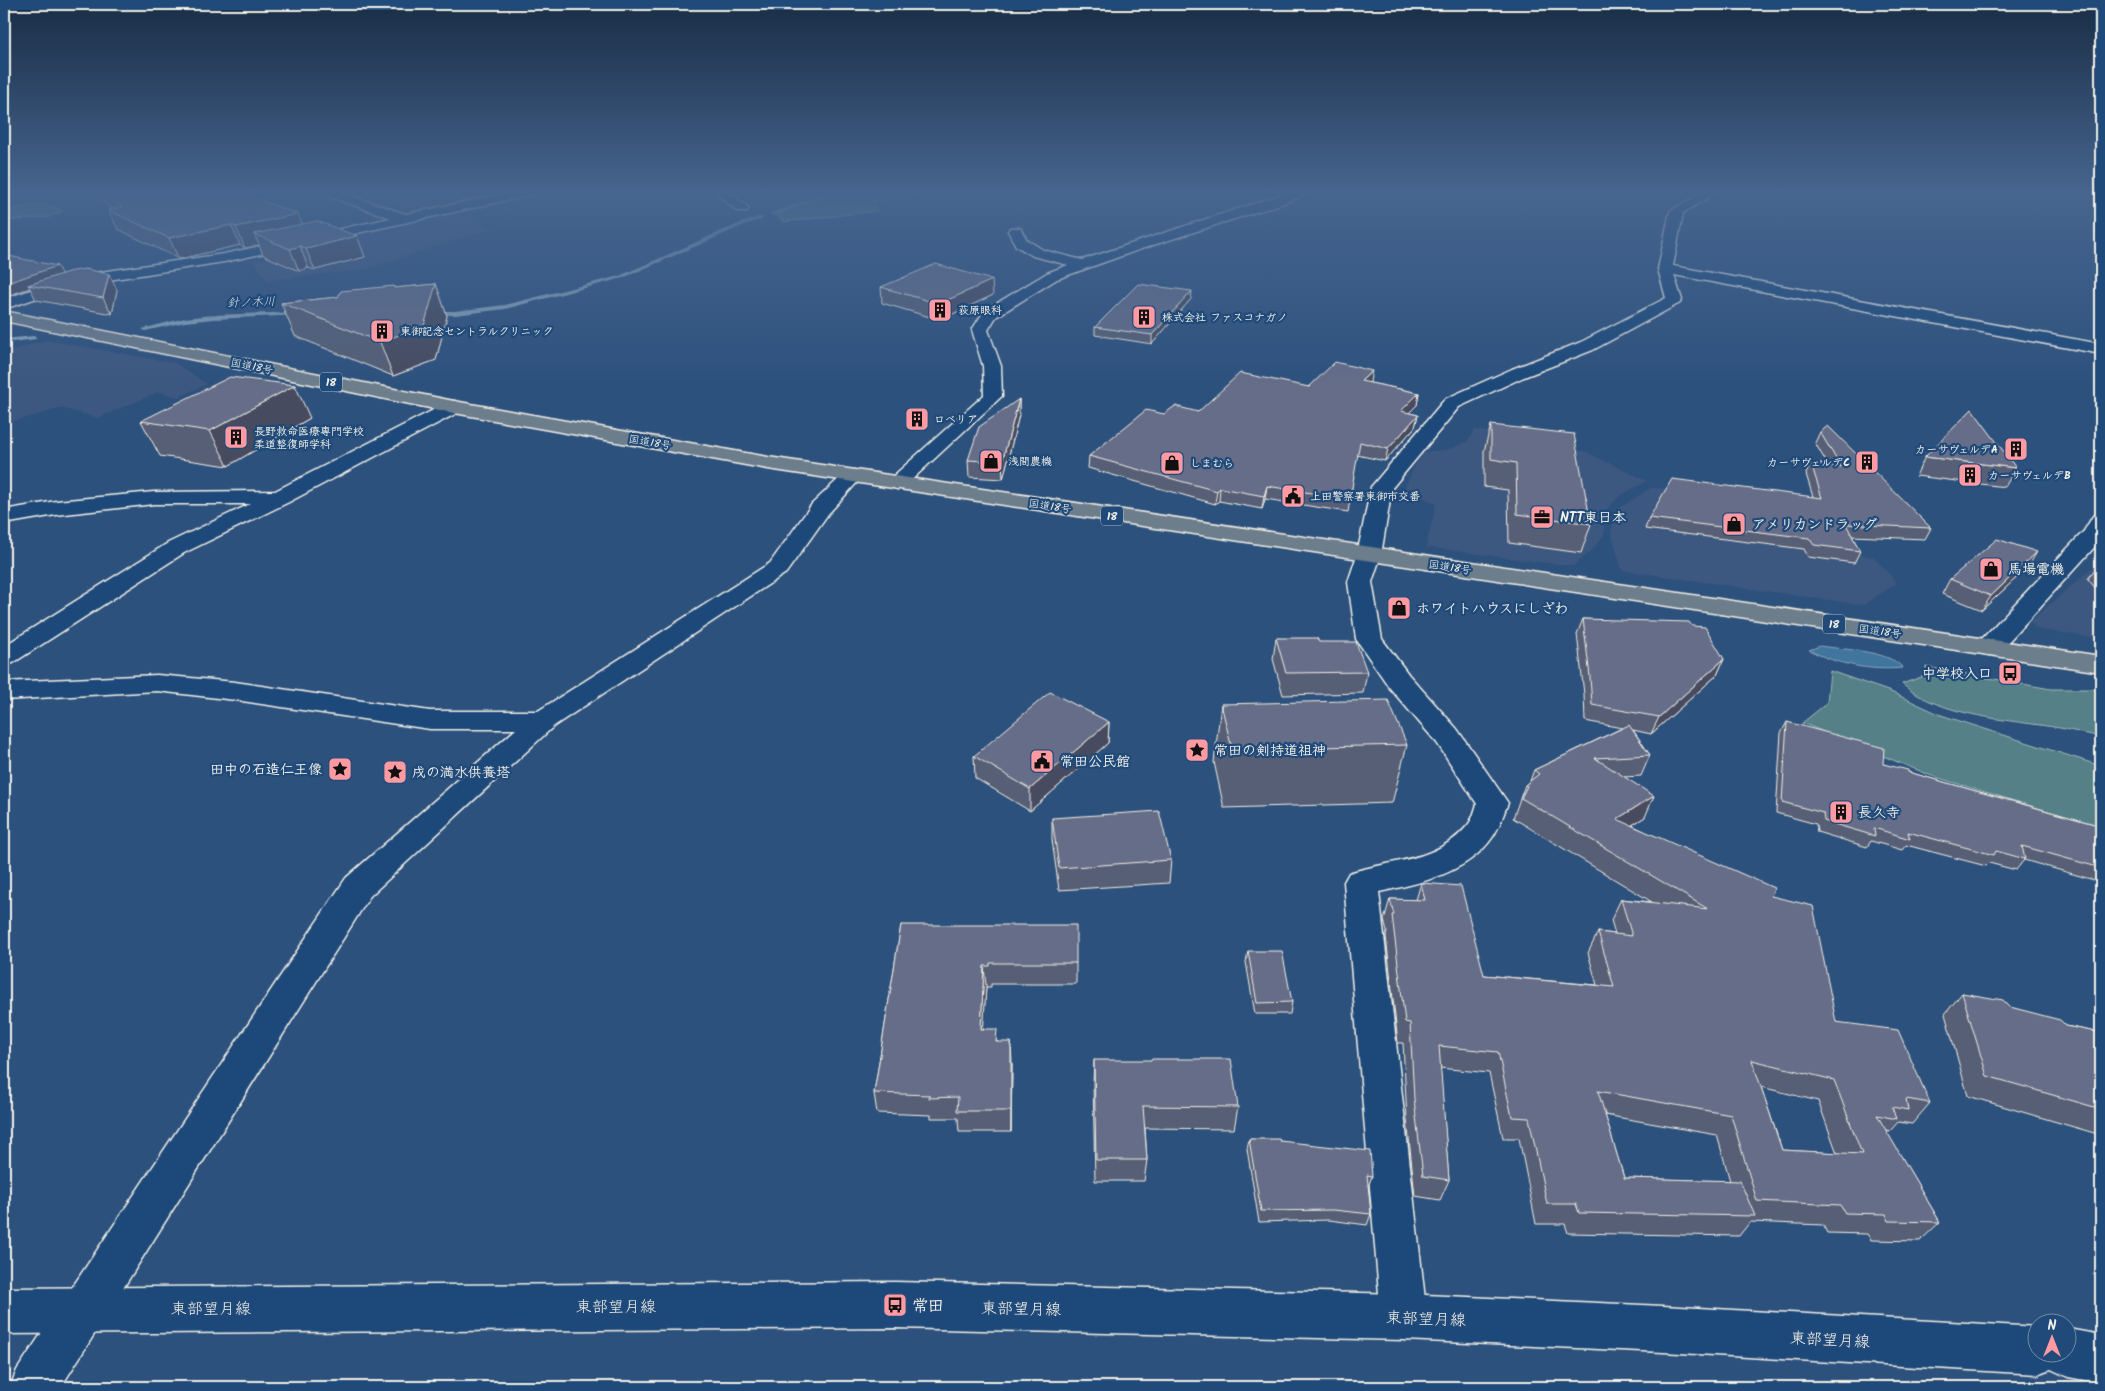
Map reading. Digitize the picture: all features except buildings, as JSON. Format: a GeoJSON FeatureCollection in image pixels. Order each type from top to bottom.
{"type":"FeatureCollection","features":[{"type":"Feature","properties":{"kind":"highway","name":"国道18号"},"geometry":{"type":"LineString","coordinates":[[4,316],[454,407],[768,463],[2101,664]]}},
{"type":"Feature","properties":{"kind":"street"},"geometry":{"type":"LineString","coordinates":[[4,304],[73,282],[233,256]]}},
{"type":"Feature","properties":{"kind":"street"},"geometry":{"type":"LineString","coordinates":[[1049,256],[1084,265]]}},
{"type":"Feature","properties":{"kind":"street"},"geometry":{"type":"LineString","coordinates":[[897,483],[993,396],[992,366],[980,330],[990,314],[1052,276],[1109,256]]}},
{"type":"Feature","properties":{"kind":"street"},"geometry":{"type":"LineString","coordinates":[[1404,1317],[1361,882],[1402,876],[1437,864],[1462,849],[1481,831],[1493,803],[1446,736],[1399,681],[1369,639],[1360,582],[1369,555],[1382,487],[1452,403],[1518,373],[1587,346],[1674,300],[1665,269],[1668,256]]}},
{"type":"Feature","properties":{"kind":"street"},"geometry":{"type":"LineString","coordinates":[[1665,269],[2101,349]]}},
{"type":"Feature","properties":{"kind":"street"},"geometry":{"type":"LineString","coordinates":[[4,657],[176,548],[281,497],[454,407]]}},
{"type":"Feature","properties":{"kind":"street"},"geometry":{"type":"LineString","coordinates":[[34,1387],[358,887],[544,720],[778,568],[820,509],[853,476]]}},
{"type":"Feature","properties":{"kind":"street"},"geometry":{"type":"LineString","coordinates":[[4,517],[56,508],[154,498],[281,497]]}},
{"type":"Feature","properties":{"kind":"street"},"geometry":{"type":"LineString","coordinates":[[1989,647],[2094,534],[2101,521]]}},
{"type":"Feature","properties":{"kind":"street"},"geometry":{"type":"LineString","coordinates":[[4,691],[157,683],[235,691],[430,720],[544,720]]}},
{"type":"Feature","properties":{"kind":"street","name":"東部望月線"},"geometry":{"type":"LineString","coordinates":[[4,1312],[85,1309],[895,1305],[1404,1317],[1663,1329],[2028,1350]]}},
{"type":"Feature","properties":{"kind":"street"},"geometry":{"type":"LineString","coordinates":[[2078,1355],[2101,1360]]}},
{"type":"Feature","properties":{"kind":"shaded area"},"geometry":{"type":"Polygon","coordinates":[[[274,256],[406,256],[363,270],[267,280],[254,261],[274,256]]]}},
{"type":"Feature","properties":{"kind":"shaded area"},"geometry":{"type":"Polygon","coordinates":[[[46,340],[175,363],[207,384],[179,397],[158,392],[98,418],[62,408],[4,424],[4,350],[13,350],[46,340]]]}},
{"type":"Feature","properties":{"kind":"shaded area"},"geometry":{"type":"Polygon","coordinates":[[[1475,430],[1586,452],[1647,481],[1621,495],[1605,511],[1604,535],[1590,552],[1573,566],[1426,547],[1436,504],[1405,487],[1422,452],[1447,450],[1467,442],[1475,430]]]}},
{"type":"Feature","properties":{"kind":"shaded area"},"geometry":{"type":"Polygon","coordinates":[[[1651,488],[1671,489],[1856,554],[1874,557],[1897,583],[1863,605],[1622,570],[1611,531],[1618,509],[1651,488]]]}},
{"type":"Feature","properties":{"kind":"shaded area"},"geometry":{"type":"Polygon","coordinates":[[[2101,560],[2101,639],[2037,629],[2030,622],[2101,560]]]}},
{"type":"Feature","properties":{"kind":"shaded area"},"geometry":{"type":"Polygon","coordinates":[[[1820,646],[1876,654],[1896,662],[1903,668],[1879,669],[1855,666],[1831,660],[1809,650],[1820,646]]]}},
{"type":"Feature","properties":{"kind":"green space"},"geometry":{"type":"Polygon","coordinates":[[[1926,667],[2051,689],[2101,689],[2101,737],[2060,728],[1977,715],[1936,704],[1902,684],[1924,676],[1926,667]]]}},
{"type":"Feature","properties":{"kind":"green space"},"geometry":{"type":"Polygon","coordinates":[[[1830,671],[1891,692],[1941,715],[2101,766],[2101,827],[1932,776],[1802,723],[1827,703],[1830,671]]]}},
{"type":"Feature","properties":{"kind":"waterway","name":"針ノ木川"},"geometry":{"type":"LineString","coordinates":[[431,313],[455,313],[505,307],[621,277],[669,256]]}},
{"type":"Feature","properties":{"kind":"waterway","name":"針ノ木川"},"geometry":{"type":"LineString","coordinates":[[145,329],[185,320],[213,317],[299,314]]}},
{"type":"Feature","properties":{"kind":"waterway","name":"針ノ木川"},"geometry":{"type":"LineString","coordinates":[[4,341],[34,338]]}},
{"type":"Feature","properties":{"kind":"place","name":"荻原眼科"},"geometry":{"type":"Point","coordinates":[940,310]}},
{"type":"Feature","properties":{"kind":"place","name":"株式会社 ファスコナガノ"},"geometry":{"type":"Point","coordinates":[1144,317]}},
{"type":"Feature","properties":{"kind":"place","name":"東御記念セントラルクリニック"},"geometry":{"type":"Point","coordinates":[382,331]}},
{"type":"Feature","properties":{"kind":"place","name":"ロベリア"},"geometry":{"type":"Point","coordinates":[917,419]}},
{"type":"Feature","properties":{"kind":"place","name":"長野救命医療専門学校 柔道整復師学科"},"geometry":{"type":"Point","coordinates":[236,437]}},
{"type":"Feature","properties":{"kind":"place","name":"カーサヴェルデA"},"geometry":{"type":"Point","coordinates":[2016,449]}},
{"type":"Feature","properties":{"kind":"place","name":"浅間農機"},"geometry":{"type":"Point","coordinates":[991,461]}},
{"type":"Feature","properties":{"kind":"place","name":"カーサヴェルデC"},"geometry":{"type":"Point","coordinates":[1867,462]}},
{"type":"Feature","properties":{"kind":"place","name":"しまむら"},"geometry":{"type":"Point","coordinates":[1172,463]}},
{"type":"Feature","properties":{"kind":"place","name":"カーサヴェルデB"},"geometry":{"type":"Point","coordinates":[1970,475]}},
{"type":"Feature","properties":{"kind":"place","name":"上田警察署東御市交番"},"geometry":{"type":"Point","coordinates":[1293,496]}},
{"type":"Feature","properties":{"kind":"place","name":"NTT東日本"},"geometry":{"type":"Point","coordinates":[1542,517]}},
{"type":"Feature","properties":{"kind":"place","name":"アメリカンドラッグ"},"geometry":{"type":"Point","coordinates":[1734,524]}},
{"type":"Feature","properties":{"kind":"place","name":"馬場電機"},"geometry":{"type":"Point","coordinates":[1991,569]}},
{"type":"Feature","properties":{"kind":"place","name":"ホワイトハウスにしざわ"},"geometry":{"type":"Point","coordinates":[1399,608]}},
{"type":"Feature","properties":{"kind":"place","name":"中学校入口"},"geometry":{"type":"Point","coordinates":[2010,673]}},
{"type":"Feature","properties":{"kind":"place","name":"常田の剣持道祖神"},"geometry":{"type":"Point","coordinates":[1197,750]}},
{"type":"Feature","properties":{"kind":"place","name":"常田公民館"},"geometry":{"type":"Point","coordinates":[1042,761]}},
{"type":"Feature","properties":{"kind":"place","name":"田中の石造仁王像"},"geometry":{"type":"Point","coordinates":[340,769]}},
{"type":"Feature","properties":{"kind":"place","name":"戌の満水供養塔"},"geometry":{"type":"Point","coordinates":[395,772]}},
{"type":"Feature","properties":{"kind":"place","name":"長久寺"},"geometry":{"type":"Point","coordinates":[1841,812]}},
{"type":"Feature","properties":{"kind":"place","name":"常田"},"geometry":{"type":"Point","coordinates":[895,1305]}}]}
